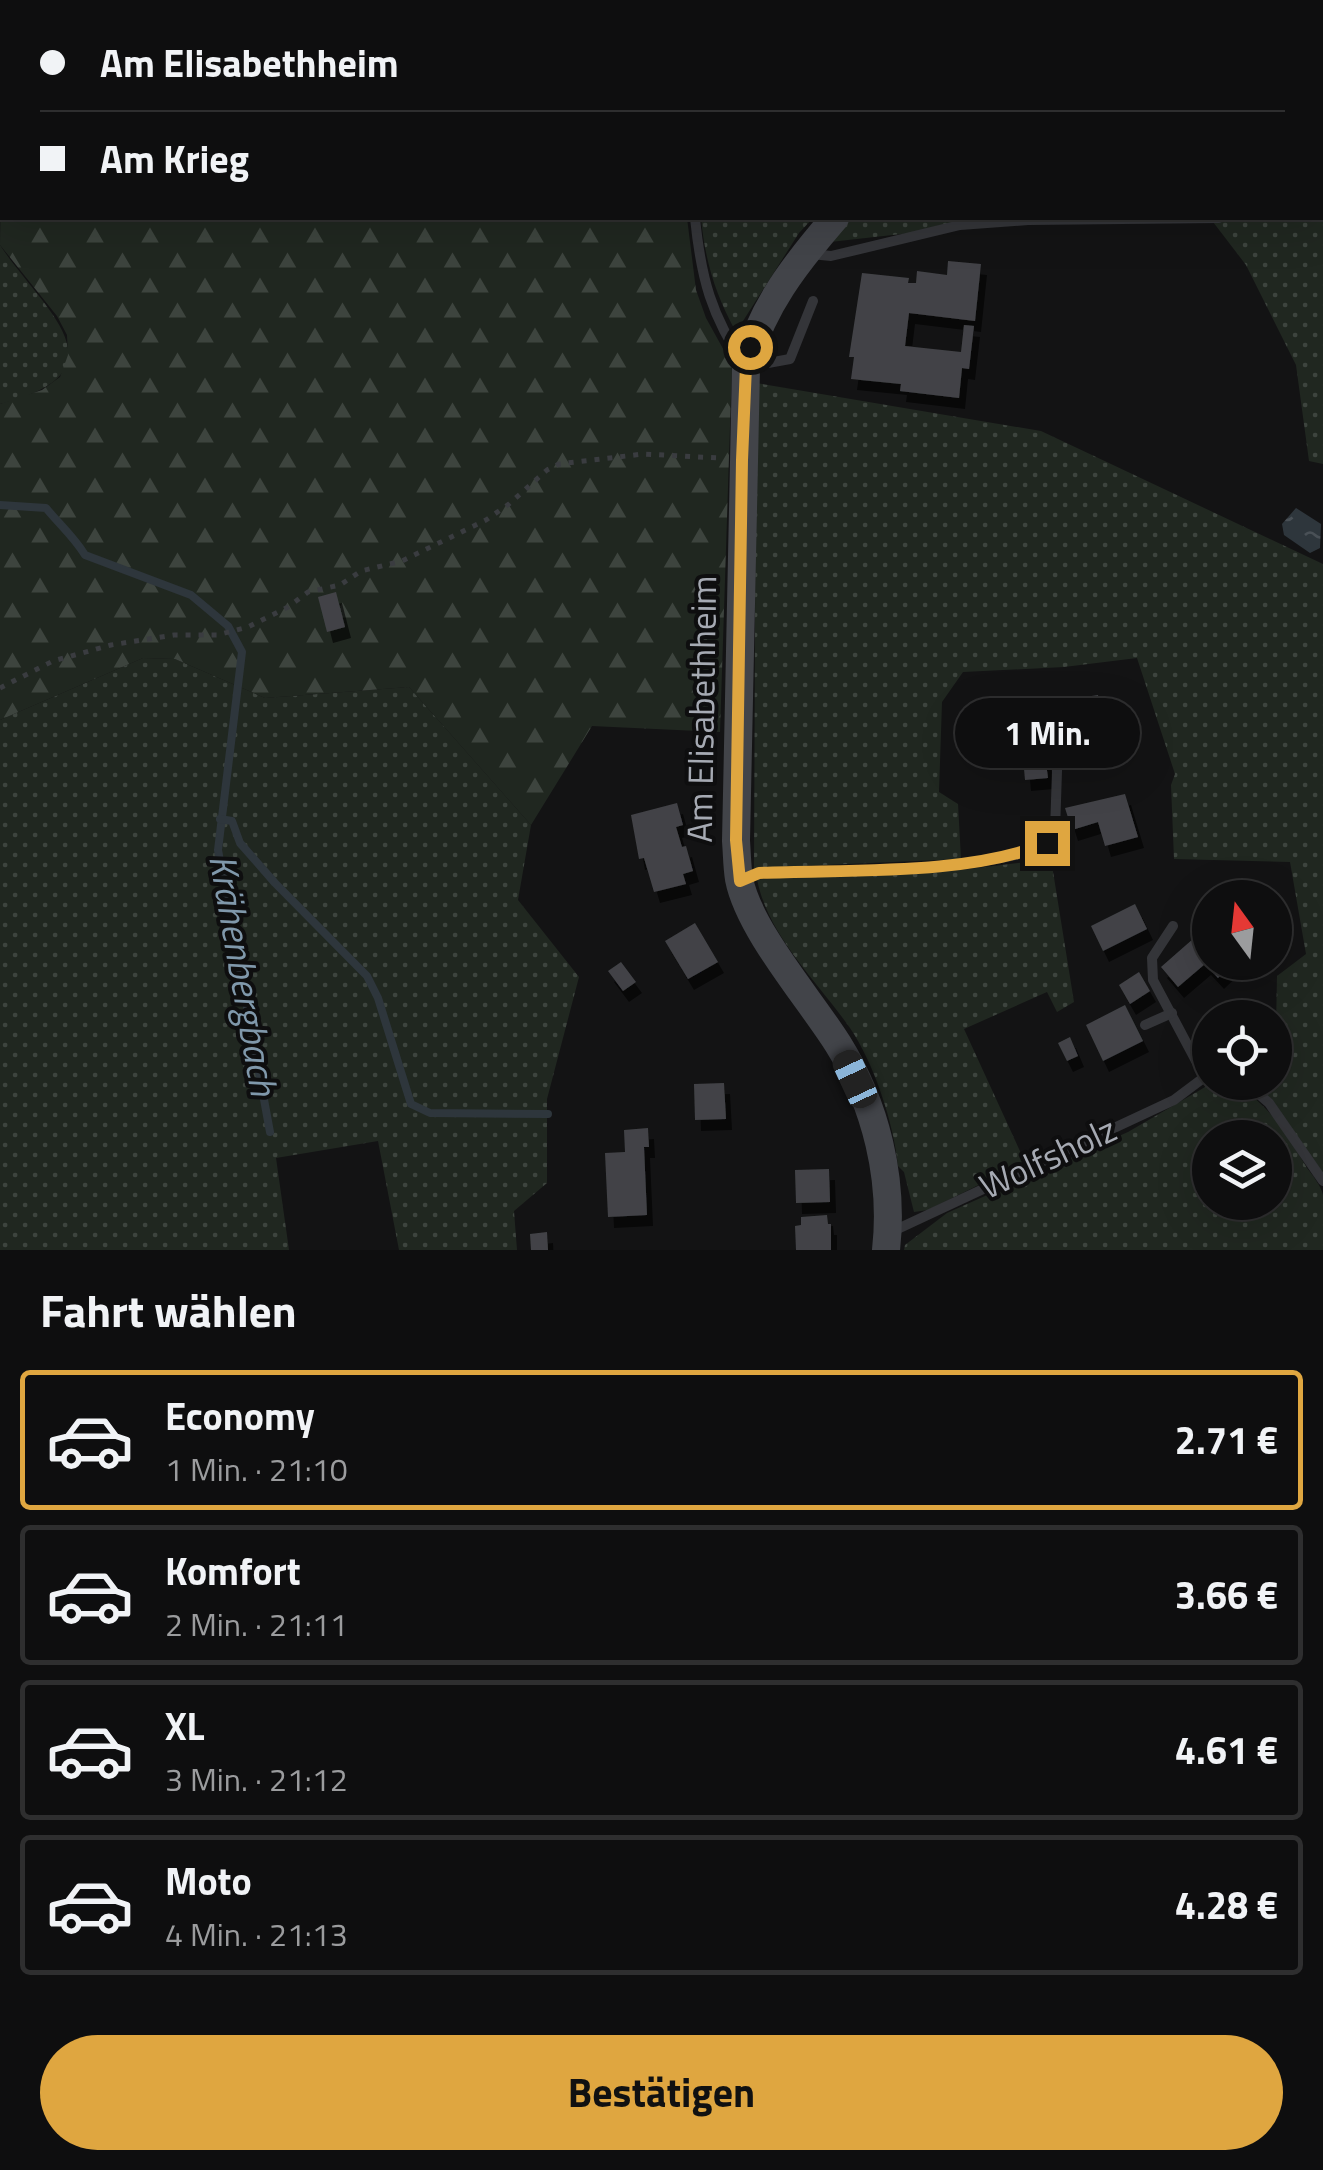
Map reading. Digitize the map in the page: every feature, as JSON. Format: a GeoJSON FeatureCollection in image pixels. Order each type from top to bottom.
{"type":"FeatureCollection","features":[{"type":"Feature","properties":{"kind":"street","name":"Am Elisabethheim"},"geometry":{"type":"LineString","coordinates":[[833,220],[805,253],[766,311],[746,366],[736,840],[740,881],[751,912],[840,1048],[870,1111],[884,1160],[886,1242]]}},
{"type":"Feature","properties":{"kind":"lane"},"geometry":{"type":"LineString","coordinates":[[695,220],[705,290],[720,327],[746,366],[790,359],[813,301]]}},
{"type":"Feature","properties":{"kind":"lane"},"geometry":{"type":"LineString","coordinates":[[805,253],[831,256],[960,225],[1028,220]]}},
{"type":"Feature","properties":{"kind":"lane"},"geometry":{"type":"LineString","coordinates":[[740,881],[759,873],[960,864],[1015,856],[1047,843],[1055,830],[1058,741]]}},
{"type":"Feature","properties":{"kind":"lane","name":"Wolfsholz"},"geometry":{"type":"LineString","coordinates":[[1174,926],[1152,958],[1153,980],[1192,1048]]}},
{"type":"Feature","properties":{"kind":"lane"},"geometry":{"type":"LineString","coordinates":[[1145,1024],[1172,1013]]}},
{"type":"Feature","properties":{"kind":"lane","name":"Wolfsholz"},"geometry":{"type":"LineString","coordinates":[[886,1242],[1174,1100],[1192,1086]]}},
{"type":"Feature","properties":{"kind":"lane"},"geometry":{"type":"LineString","coordinates":[[1264,1100],[1323,1182]]}},
{"type":"Feature","properties":{"kind":"path"},"geometry":{"type":"LineString","coordinates":[[0,688],[53,661],[111,645],[174,635],[217,635],[248,626],[288,608],[308,592],[340,585],[360,571],[402,561],[486,520],[547,470],[560,464],[662,454],[742,460]]}},
{"type":"Feature","properties":{"kind":"green space"},"geometry":{"type":"Polygon","coordinates":[[[0,220],[687,220],[696,290],[706,318],[732,365],[720,732],[592,726],[531,825],[409,687],[265,698],[175,659],[143,658],[0,720],[0,404],[42,390],[60,377],[68,355],[67,335],[57,316],[0,245],[0,220]]]}},
{"type":"Feature","properties":{"kind":"green space"},"geometry":{"type":"Polygon","coordinates":[[[701,220],[811,220],[736,332],[722,304],[705,248],[701,220]]]}},
{"type":"Feature","properties":{"kind":"green space"},"geometry":{"type":"Polygon","coordinates":[[[848,220],[1027,220],[830,242],[848,220]]]}},
{"type":"Feature","properties":{"kind":"green space"},"geometry":{"type":"Polygon","coordinates":[[[1212,220],[1323,220],[1323,464],[1309,461],[1296,365],[1246,265],[1212,220]]]}},
{"type":"Feature","properties":{"kind":"green space"},"geometry":{"type":"Polygon","coordinates":[[[0,245],[53,314],[68,356],[61,374],[39,390],[0,404],[0,245]]]}},
{"type":"Feature","properties":{"kind":"green space"},"geometry":{"type":"Polygon","coordinates":[[[756,383],[1041,431],[1323,564],[1323,1173],[1292,1130],[1292,1120],[1285,1120],[1270,1100],[1292,1100],[1292,1000],[1277,1000],[1277,980],[1292,980],[1292,965],[1306,954],[1290,862],[1174,859],[1171,785],[1175,774],[1137,658],[1064,667],[963,672],[942,702],[939,792],[958,804],[961,859],[754,868],[756,383]]]}},
{"type":"Feature","properties":{"kind":"green space"},"geometry":{"type":"Polygon","coordinates":[[[143,658],[175,659],[265,698],[409,687],[531,825],[518,900],[579,977],[547,1099],[547,1183],[514,1211],[517,1250],[399,1250],[378,1141],[276,1158],[289,1250],[0,1250],[0,720],[143,658]]]}},
{"type":"Feature","properties":{"kind":"green space"},"geometry":{"type":"Polygon","coordinates":[[[1051,859],[1074,1002],[1057,1012],[1047,992],[964,1029],[1025,1162],[928,1210],[914,1212],[904,1172],[898,1166],[887,1113],[867,1058],[850,1028],[783,939],[757,879],[960,870],[1051,859]]]}},
{"type":"Feature","properties":{"kind":"green space"},"geometry":{"type":"Polygon","coordinates":[[[1192,1095],[1192,1100],[1257,1100],[1275,1120],[1192,1120],[1192,1220],[1292,1220],[1292,1145],[1323,1195],[1323,1250],[904,1250],[905,1245],[947,1213],[1128,1132],[1192,1095]]]}},
{"type":"Feature","properties":{"kind":"water"},"geometry":{"type":"Polygon","coordinates":[[[1296,508],[1321,524],[1320,548],[1310,553],[1284,535],[1282,524],[1296,508]]]}},
{"type":"Feature","properties":{"kind":"building"},"geometry":{"type":"Polygon","coordinates":[[[948,261],[981,264],[975,321],[909,313],[905,346],[961,352],[964,325],[974,326],[969,369],[962,368],[959,398],[900,391],[901,384],[851,379],[854,357],[849,357],[862,273],[909,278],[908,283],[916,283],[917,271],[947,275],[948,261]]]}},
{"type":"Feature","properties":{"kind":"building"},"geometry":{"type":"Polygon","coordinates":[[[336,592],[345,627],[327,632],[318,597],[336,592]]]}},
{"type":"Feature","properties":{"kind":"building"},"geometry":{"type":"Polygon","coordinates":[[[1098,695],[1101,721],[998,737],[995,711],[1098,695]]]}},
{"type":"Feature","properties":{"kind":"building"},"geometry":{"type":"Polygon","coordinates":[[[1045,755],[1048,778],[1025,780],[1023,757],[1045,755]]]}},
{"type":"Feature","properties":{"kind":"building"},"geometry":{"type":"Polygon","coordinates":[[[1125,794],[1138,837],[1105,846],[1098,822],[1072,830],[1065,808],[1125,794]]]}},
{"type":"Feature","properties":{"kind":"building"},"geometry":{"type":"Polygon","coordinates":[[[677,803],[683,825],[676,827],[693,871],[683,874],[686,884],[654,892],[644,858],[639,859],[631,815],[677,803]]]}},
{"type":"Feature","properties":{"kind":"building"},"geometry":{"type":"Polygon","coordinates":[[[1135,904],[1147,929],[1103,951],[1091,926],[1135,904]]]}},
{"type":"Feature","properties":{"kind":"building"},"geometry":{"type":"Polygon","coordinates":[[[695,923],[718,962],[688,979],[665,941],[695,923]]]}},
{"type":"Feature","properties":{"kind":"building"},"geometry":{"type":"Polygon","coordinates":[[[1192,940],[1192,975],[1178,987],[1161,967],[1192,940]]]}},
{"type":"Feature","properties":{"kind":"building"},"geometry":{"type":"Polygon","coordinates":[[[621,962],[636,982],[623,991],[608,971],[621,962]]]}},
{"type":"Feature","properties":{"kind":"building"},"geometry":{"type":"Polygon","coordinates":[[[1139,972],[1150,991],[1130,1004],[1119,985],[1139,972]]]}},
{"type":"Feature","properties":{"kind":"building"},"geometry":{"type":"Polygon","coordinates":[[[1125,1005],[1143,1041],[1103,1061],[1086,1025],[1125,1005]]]}},
{"type":"Feature","properties":{"kind":"building"},"geometry":{"type":"Polygon","coordinates":[[[1070,1037],[1078,1056],[1067,1061],[1058,1043],[1070,1037]]]}},
{"type":"Feature","properties":{"kind":"building"},"geometry":{"type":"Polygon","coordinates":[[[724,1083],[726,1119],[695,1120],[694,1084],[724,1083]]]}},
{"type":"Feature","properties":{"kind":"building"},"geometry":{"type":"Polygon","coordinates":[[[648,1128],[649,1147],[644,1147],[647,1215],[608,1217],[605,1153],[625,1152],[624,1130],[648,1128]]]}},
{"type":"Feature","properties":{"kind":"building"},"geometry":{"type":"Polygon","coordinates":[[[829,1169],[830,1202],[796,1203],[795,1170],[829,1169]]]}},
{"type":"Feature","properties":{"kind":"building"},"geometry":{"type":"Polygon","coordinates":[[[827,1215],[831,1250],[796,1250],[795,1226],[801,1225],[801,1217],[827,1215]]]}},
{"type":"Feature","properties":{"kind":"building"},"geometry":{"type":"Polygon","coordinates":[[[547,1232],[548,1250],[531,1250],[530,1234],[547,1232]]]}},
{"type":"Feature","properties":{"kind":"waterway","name":"Krähenbergbach"},"geometry":{"type":"LineString","coordinates":[[0,505],[46,508],[85,555],[191,595],[228,626],[242,652],[218,850],[270,1132]]}},
{"type":"Feature","properties":{"kind":"waterway","name":"Krähenbergbach"},"geometry":{"type":"LineString","coordinates":[[220,819],[232,821],[240,843],[367,976],[378,998],[411,1104],[430,1113],[548,1114]]}},
{"type":"Feature","properties":{"kind":"route"},"geometry":{"type":"LineString","coordinates":[[750,347],[742,460],[736,840],[740,881],[759,873],[960,864],[1015,856],[1047,843]]}}]}
